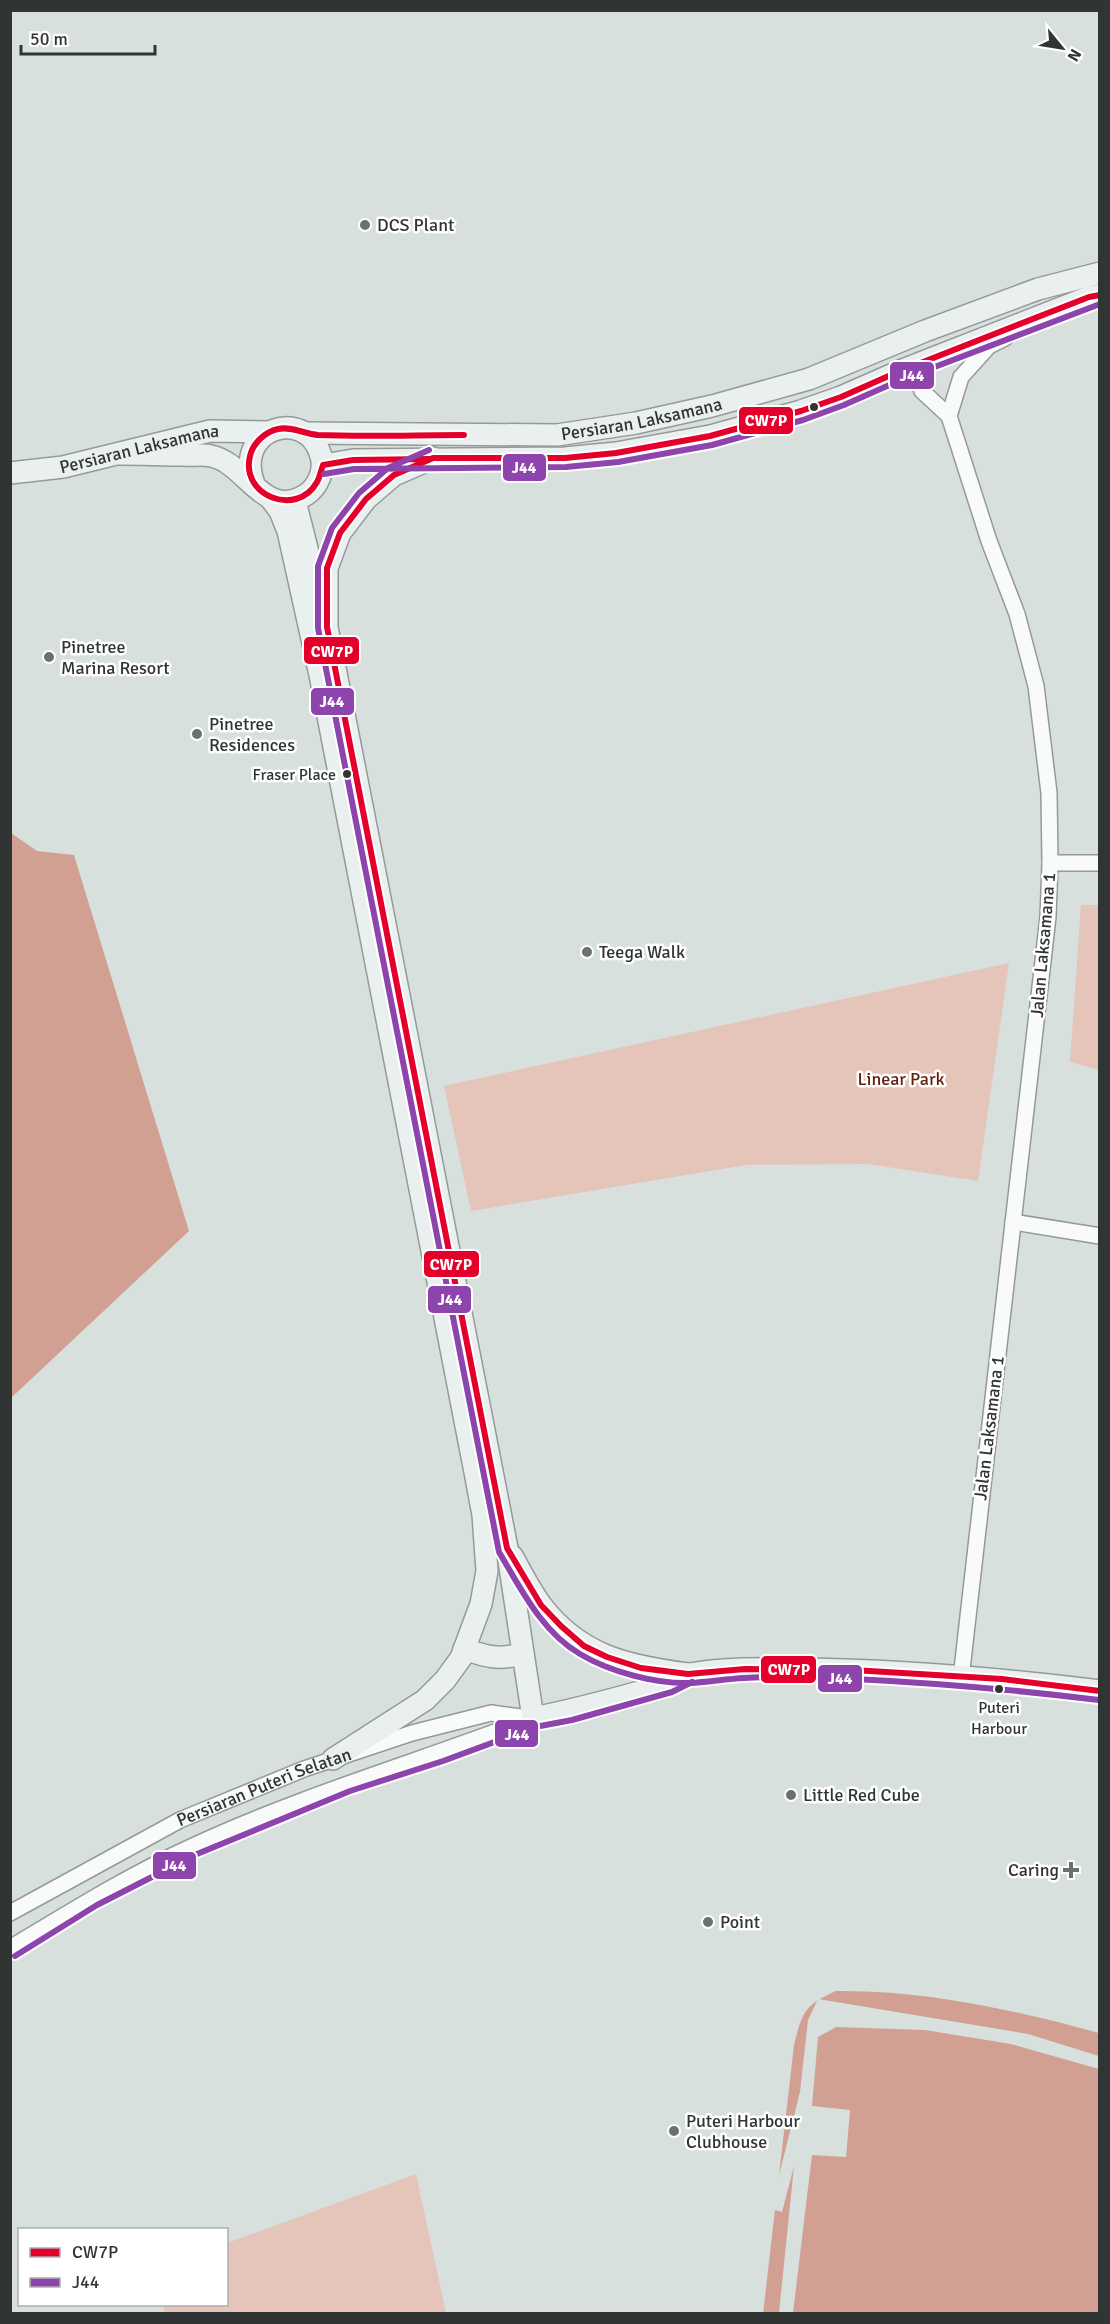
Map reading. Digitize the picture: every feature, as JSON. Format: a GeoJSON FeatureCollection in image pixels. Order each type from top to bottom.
{"type":"FeatureCollection","features":[{"type":"Feature","properties":{"kind":"street","name":"Persiaran Laksamana"},"geometry":{"type":"LineString","coordinates":[[305,433],[557,435],[636,423],[712,406],[809,379],[925,331],[1038,289],[1100,273]]}},
{"type":"Feature","properties":{"kind":"street","name":"Persiaran Laksamana"},"geometry":{"type":"LineString","coordinates":[[322,465],[353,460],[565,458],[616,453],[698,438],[801,411],[842,397],[911,367],[1094,296]]}},
{"type":"Feature","properties":{"kind":"street"},"geometry":{"type":"LineString","coordinates":[[911,367],[922,391],[949,416],[961,377],[989,346],[1094,296]]}},
{"type":"Feature","properties":{"kind":"street","name":"Jalan Laksamana 1"},"geometry":{"type":"LineString","coordinates":[[949,416],[1017,614],[1036,686],[1049,793],[1050,863],[1048,917],[961,1678]]}},
{"type":"Feature","properties":{"kind":"street"},"geometry":{"type":"LineString","coordinates":[[120,454],[212,456],[228,464],[254,484],[261,493],[283,502],[295,501],[306,496],[315,487],[322,465],[321,453],[315,442],[305,433],[289,428],[269,432],[259,439],[251,454],[249,472],[254,484]]}},
{"type":"Feature","properties":{"kind":"street","name":"Persiaran Laksamana"},"geometry":{"type":"LineString","coordinates":[[10,473],[63,467],[210,431],[269,432]]}},
{"type":"Feature","properties":{"kind":"street","name":"Persiaran Laksamana"},"geometry":{"type":"LineString","coordinates":[[433,458],[394,475],[366,499],[340,533],[327,568],[327,627],[507,1548],[533,1718]]}},
{"type":"Feature","properties":{"kind":"street"},"geometry":{"type":"LineString","coordinates":[[271,499],[280,511],[288,531],[320,675],[483,1515],[487,1571],[481,1604],[464,1649],[445,1680],[425,1700],[333,1759]]}},
{"type":"Feature","properties":{"kind":"street"},"geometry":{"type":"LineString","coordinates":[[295,501],[327,627]]}},
{"type":"Feature","properties":{"kind":"street"},"geometry":{"type":"LineString","coordinates":[[1050,863],[1100,863]]}},
{"type":"Feature","properties":{"kind":"street"},"geometry":{"type":"LineString","coordinates":[[1013,1222],[1100,1236]]}},
{"type":"Feature","properties":{"kind":"street"},"geometry":{"type":"LineString","coordinates":[[507,1548],[541,1605],[584,1646],[607,1657],[641,1668],[688,1674]]}},
{"type":"Feature","properties":{"kind":"street"},"geometry":{"type":"LineString","coordinates":[[464,1649],[493,1658],[505,1659],[522,1654]]}},
{"type":"Feature","properties":{"kind":"street","name":"Persiaran Puteri Selatan"},"geometry":{"type":"LineString","coordinates":[[10,1948],[93,1897],[193,1846],[347,1783],[440,1753],[533,1718],[570,1711],[670,1683],[688,1674],[745,1669],[853,1670],[1002,1679],[1100,1691]]}},
{"type":"Feature","properties":{"kind":"street","name":"Persiaran Puteri Selatan"},"geometry":{"type":"LineString","coordinates":[[10,1913],[180,1820],[333,1759],[412,1733],[491,1713],[533,1718]]}},
{"type":"Feature","properties":{"kind":"green space"},"geometry":{"type":"Polygon","coordinates":[[[1081,905],[1099,905],[1099,1070],[1070,1062],[1081,905]]]}},
{"type":"Feature","properties":{"kind":"green space","name":"Linear Park"},"geometry":{"type":"Polygon","coordinates":[[[1009,963],[978,1181],[868,1164],[746,1165],[471,1211],[444,1086],[1009,963]]]}},
{"type":"Feature","properties":{"kind":"green space"},"geometry":{"type":"Polygon","coordinates":[[[416,2174],[446,2313],[165,2313],[163,2306],[228,2306],[228,2243],[416,2174]]]}},
{"type":"Feature","properties":{"kind":"shaded area"},"geometry":{"type":"Polygon","coordinates":[[[11,833],[37,851],[74,855],[189,1231],[11,1398],[11,833]]]}},
{"type":"Feature","properties":{"kind":"shaded area"},"geometry":{"type":"Polygon","coordinates":[[[836,1991],[903,1994],[969,2003],[1099,2033],[1099,2313],[763,2314],[794,2045],[799,2025],[806,2011],[817,2001],[836,1991]]]}},
{"type":"Feature","properties":{"kind":"pier"},"geometry":{"type":"Polygon","coordinates":[[[818,1999],[1028,2034],[1099,2056],[1099,2069],[1011,2044],[925,2030],[836,2027],[818,2037],[812,2106],[850,2110],[846,2157],[812,2155],[793,2313],[779,2313],[794,2166],[782,2212],[772,2209],[772,2203],[800,2092],[808,2020],[818,1999]]]}},
{"type":"Feature","properties":{"kind":"transit line","name":"CW7P"},"geometry":{"type":"LineString","coordinates":[[1100,295],[1089,297],[900,371],[841,397],[801,411],[710,436],[616,453],[565,458],[433,458],[394,475],[366,499],[340,533],[327,568],[327,627],[507,1548],[541,1605],[584,1646],[607,1657],[641,1668],[688,1674],[745,1669],[853,1670],[1002,1679],[1100,1691]]}},
{"type":"Feature","properties":{"kind":"transit line","name":"J44"},"geometry":{"type":"LineString","coordinates":[[324,474],[354,469],[566,467],[618,462],[712,445],[803,420],[903,379],[1100,304]]}},
{"type":"Feature","properties":{"kind":"transit line","name":"CW7P"},"geometry":{"type":"LineString","coordinates":[[430,459],[353,460],[323,465],[317,482],[308,493],[297,499],[284,500],[262,491],[253,482],[249,470],[250,456],[254,447],[264,435],[278,429],[318,435],[464,435]]}},
{"type":"Feature","properties":{"kind":"transit line","name":"J44"},"geometry":{"type":"LineString","coordinates":[[429,450],[388,468],[359,493],[332,528],[318,566],[318,628],[499,1552],[524,1595],[554,1634],[580,1654],[634,1676],[677,1683],[771,1677],[854,1679],[977,1687],[1099,1700]]}},
{"type":"Feature","properties":{"kind":"transit line","name":"J44"},"geometry":{"type":"LineString","coordinates":[[15,1956],[97,1905],[197,1854],[350,1791],[443,1761],[535,1727],[572,1720],[672,1692],[692,1682]]}},
{"type":"Feature","properties":{"kind":"place","name":"DCS Plant"},"geometry":{"type":"Point","coordinates":[365,225]}},
{"type":"Feature","properties":{"kind":"place","name":"Pinetree Marina Resort"},"geometry":{"type":"Point","coordinates":[49,657]}},
{"type":"Feature","properties":{"kind":"place","name":"Pinetree Residences"},"geometry":{"type":"Point","coordinates":[197,734]}},
{"type":"Feature","properties":{"kind":"place","name":"Fraser Place"},"geometry":{"type":"Point","coordinates":[347,774]}},
{"type":"Feature","properties":{"kind":"place","name":"Teega Walk"},"geometry":{"type":"Point","coordinates":[587,952]}},
{"type":"Feature","properties":{"kind":"place","name":"Puteri Harbour"},"geometry":{"type":"Point","coordinates":[999,1689]}},
{"type":"Feature","properties":{"kind":"place","name":"Little Red Cube"},"geometry":{"type":"Point","coordinates":[791,1795]}},
{"type":"Feature","properties":{"kind":"place","name":"Caring"},"geometry":{"type":"Point","coordinates":[1071,1870]}},
{"type":"Feature","properties":{"kind":"place","name":"Point"},"geometry":{"type":"Point","coordinates":[708,1922]}},
{"type":"Feature","properties":{"kind":"place","name":"Puteri Harbour Clubhouse"},"geometry":{"type":"Point","coordinates":[674,2131]}}]}
